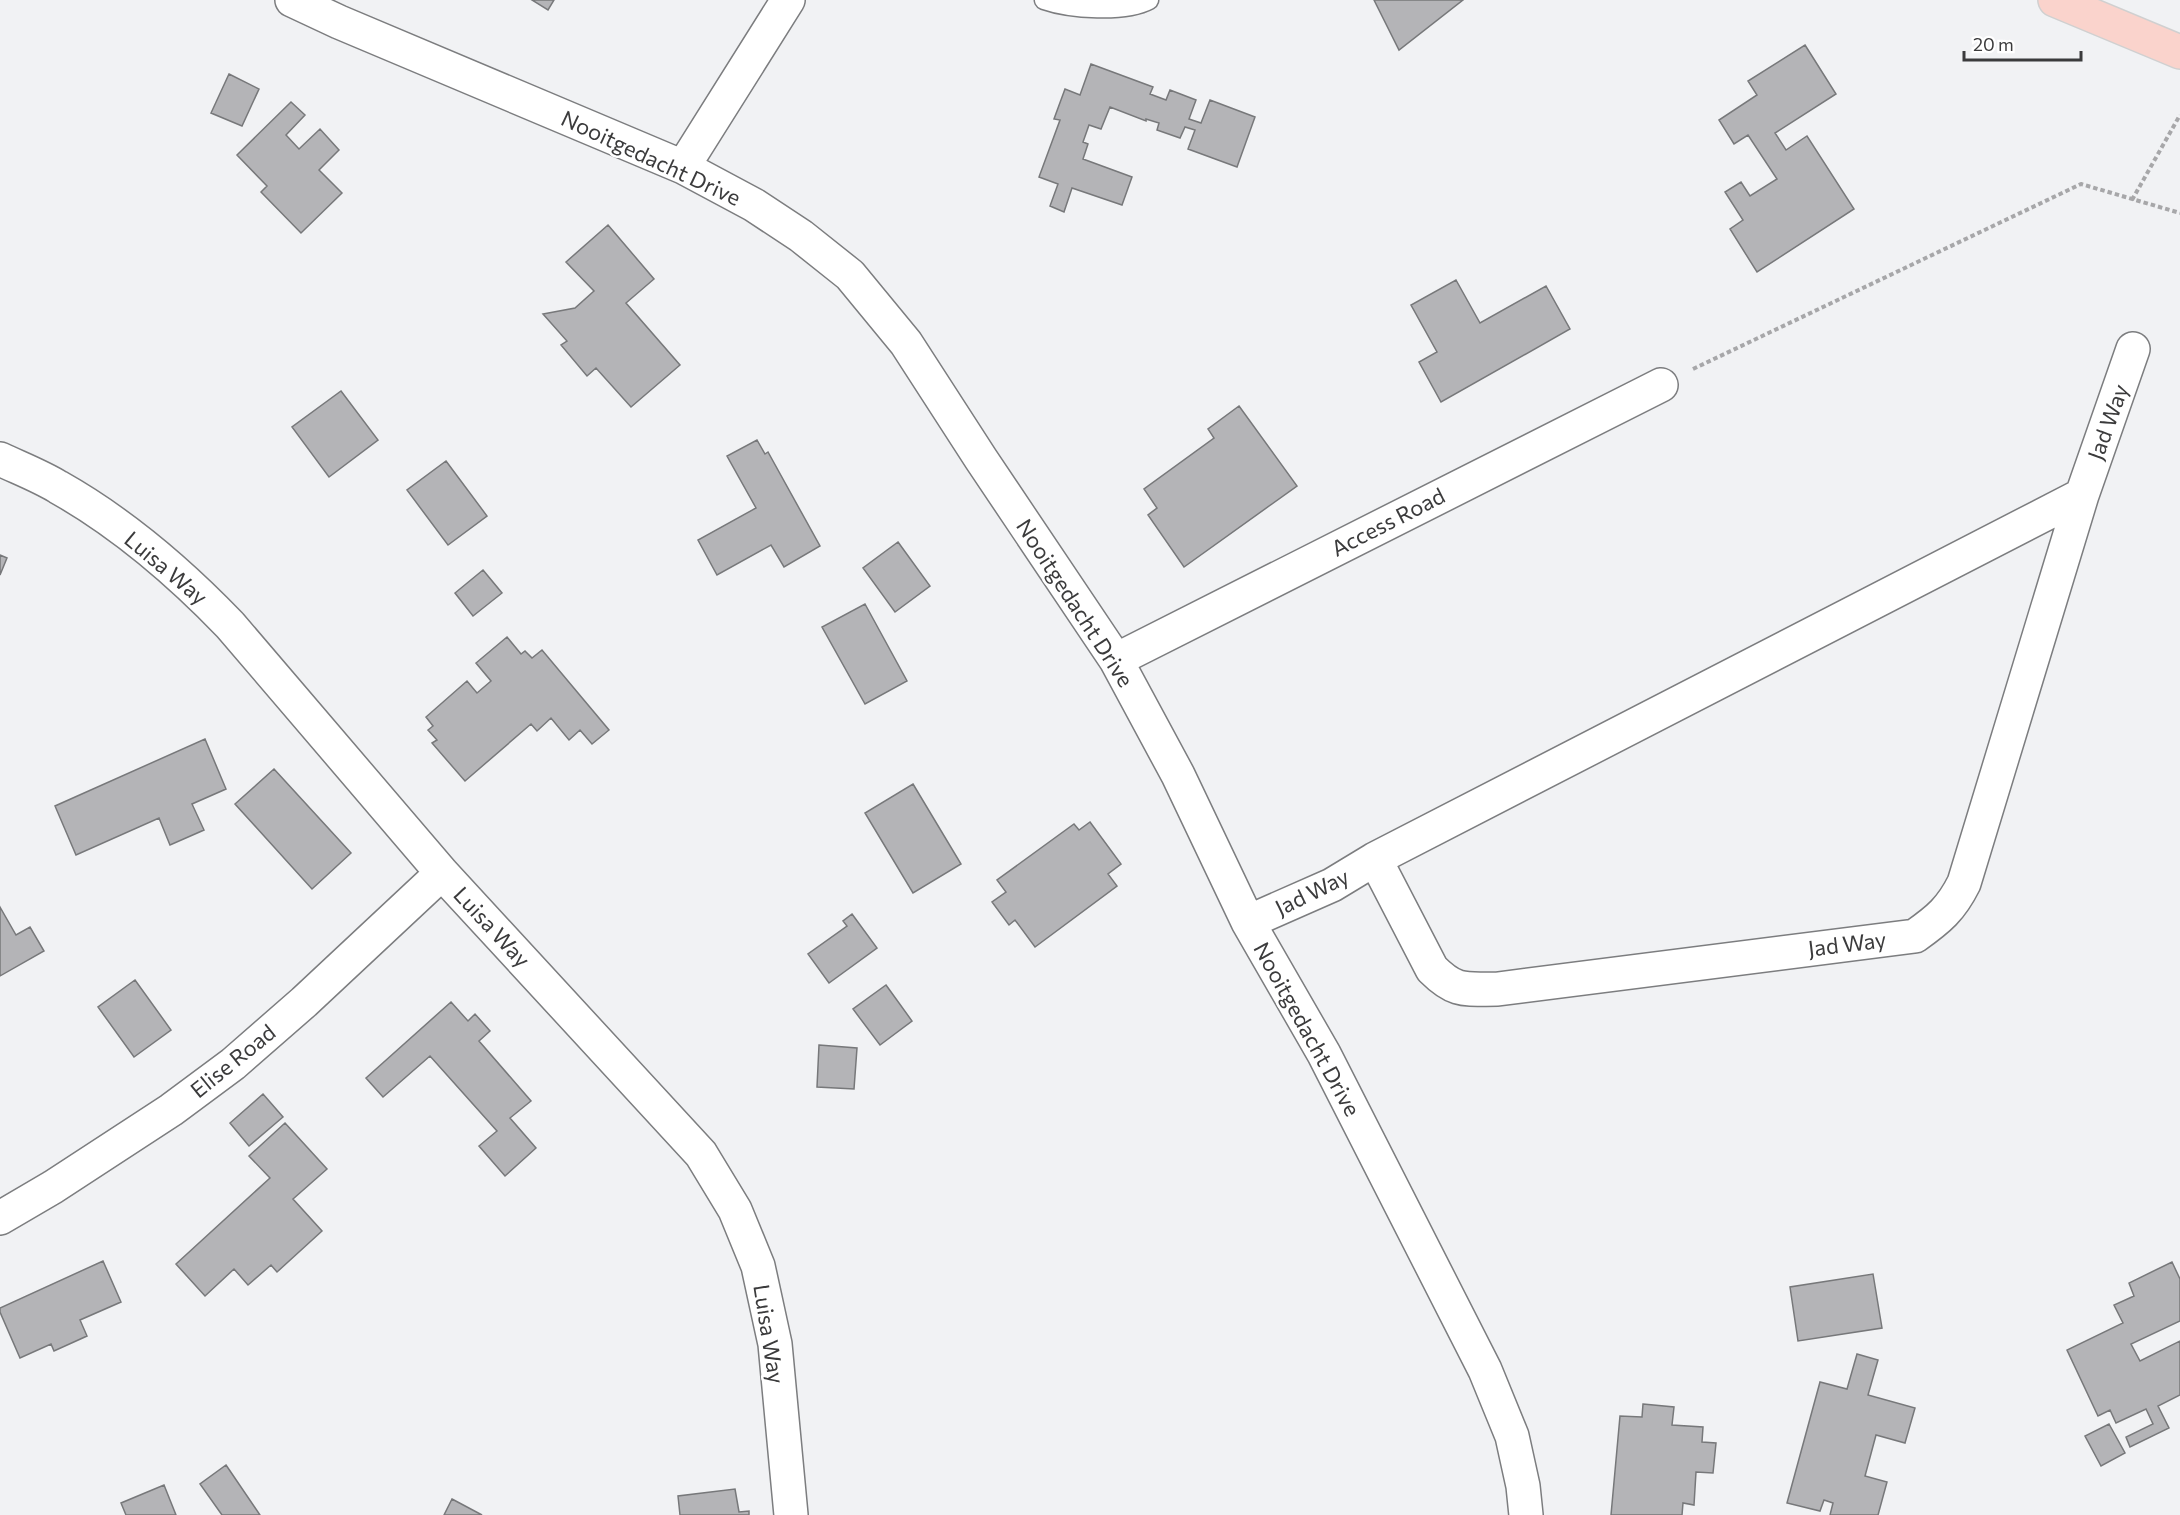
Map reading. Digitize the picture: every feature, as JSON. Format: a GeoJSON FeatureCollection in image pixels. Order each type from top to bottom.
{"type":"FeatureCollection","features":[{"type":"Feature","properties":{"kind":"main road"},"geometry":{"type":"LineString","coordinates":[[2055,0],[2180,52]]}},
{"type":"Feature","properties":{"kind":"street","name":"Nooitgedacht Drive"},"geometry":{"type":"LineString","coordinates":[[292,0],[683,167],[763,211],[801,236],[850,275],[906,343],[1116,660],[1178,775],[1248,922],[1324,1054],[1485,1370],[1512,1436],[1523,1486],[1526,1515]]}},
{"type":"Feature","properties":{"kind":"street"},"geometry":{"type":"LineString","coordinates":[[683,167],[788,0]]}},
{"type":"Feature","properties":{"kind":"street","name":"Jad Way"},"geometry":{"type":"LineString","coordinates":[[1375,860],[1432,969],[1446,983],[1465,989],[1498,989],[1915,936],[1941,918],[1954,902],[1964,883],[2082,495],[2133,349]]}},
{"type":"Feature","properties":{"kind":"street","name":"Access Road"},"geometry":{"type":"LineString","coordinates":[[1116,660],[1661,385]]}},
{"type":"Feature","properties":{"kind":"street","name":"Luisa Way"},"geometry":{"type":"LineString","coordinates":[[0,459],[58,486],[137,539],[195,588],[230,625],[442,873],[701,1154],[735,1210],[758,1266],[775,1344],[791,1515]]}},
{"type":"Feature","properties":{"kind":"street","name":"Jad Way"},"geometry":{"type":"LineString","coordinates":[[1248,922],[1332,885],[1375,860],[2082,495]]}},
{"type":"Feature","properties":{"kind":"street","name":"Elise Road"},"geometry":{"type":"LineString","coordinates":[[0,1218],[53,1187],[171,1110],[233,1064],[304,1002],[442,873]]}},
{"type":"Feature","properties":{"kind":"lane"},"geometry":{"type":"LineString","coordinates":[[1044,0],[1078,7],[1113,8],[1149,0]]}},
{"type":"Feature","properties":{"kind":"path"},"geometry":{"type":"LineString","coordinates":[[2132,200],[2180,115]]}},
{"type":"Feature","properties":{"kind":"path"},"geometry":{"type":"LineString","coordinates":[[1661,385],[2081,184],[2180,213]]}},
{"type":"Feature","properties":{"kind":"building"},"geometry":{"type":"Polygon","coordinates":[[[532,0],[554,0],[548,10],[532,0]]]}},
{"type":"Feature","properties":{"kind":"building"},"geometry":{"type":"Polygon","coordinates":[[[1374,0],[1463,0],[1399,50],[1374,0]]]}},
{"type":"Feature","properties":{"kind":"building"},"geometry":{"type":"Polygon","coordinates":[[[1805,45],[1836,94],[1775,133],[1786,150],[1807,136],[1854,209],[1757,272],[1730,229],[1743,220],[1725,192],[1741,182],[1750,196],[1777,179],[1748,135],[1734,144],[1719,120],[1757,95],[1748,81],[1805,45]]]}},
{"type":"Feature","properties":{"kind":"building"},"geometry":{"type":"Polygon","coordinates":[[[1091,64],[1153,87],[1150,94],[1166,100],[1170,90],[1196,100],[1189,119],[1201,123],[1210,100],[1255,117],[1237,167],[1188,149],[1195,130],[1185,127],[1180,138],[1157,130],[1159,123],[1146,119],[1146,121],[1110,107],[1101,129],[1089,125],[1083,142],[1088,144],[1083,159],[1132,177],[1122,205],[1072,188],[1064,212],[1050,206],[1058,184],[1039,177],[1060,120],[1054,119],[1065,89],[1080,95],[1091,64]]]}},
{"type":"Feature","properties":{"kind":"building"},"geometry":{"type":"Polygon","coordinates":[[[229,74],[259,89],[242,126],[211,113],[229,74]]]}},
{"type":"Feature","properties":{"kind":"building"},"geometry":{"type":"Polygon","coordinates":[[[291,102],[305,115],[286,135],[299,149],[320,129],[339,150],[319,170],[342,193],[301,233],[261,192],[267,186],[237,155],[291,102]]]}},
{"type":"Feature","properties":{"kind":"building"},"geometry":{"type":"Polygon","coordinates":[[[608,225],[654,279],[626,303],[680,365],[631,407],[596,368],[587,376],[561,345],[567,341],[543,314],[575,308],[594,291],[566,262],[608,225]]]}},
{"type":"Feature","properties":{"kind":"building"},"geometry":{"type":"Polygon","coordinates":[[[1456,280],[1480,323],[1546,286],[1570,329],[1441,402],[1419,362],[1437,352],[1411,305],[1456,280]]]}},
{"type":"Feature","properties":{"kind":"building"},"geometry":{"type":"Polygon","coordinates":[[[341,391],[378,440],[329,477],[292,427],[341,391]]]}},
{"type":"Feature","properties":{"kind":"building"},"geometry":{"type":"Polygon","coordinates":[[[1239,406],[1297,486],[1184,567],[1148,515],[1157,508],[1144,489],[1214,438],[1208,429],[1239,406]]]}},
{"type":"Feature","properties":{"kind":"building"},"geometry":{"type":"Polygon","coordinates":[[[757,440],[765,454],[768,452],[820,546],[784,567],[771,545],[717,575],[698,540],[756,508],[727,456],[757,440]]]}},
{"type":"Feature","properties":{"kind":"building"},"geometry":{"type":"Polygon","coordinates":[[[446,461],[487,516],[448,545],[407,490],[446,461]]]}},
{"type":"Feature","properties":{"kind":"building"},"geometry":{"type":"Polygon","coordinates":[[[898,542],[930,586],[895,612],[863,568],[898,542]]]}},
{"type":"Feature","properties":{"kind":"building"},"geometry":{"type":"Polygon","coordinates":[[[0,555],[7,558],[0,575],[0,555]]]}},
{"type":"Feature","properties":{"kind":"building"},"geometry":{"type":"Polygon","coordinates":[[[483,570],[502,593],[473,616],[455,593],[483,570]]]}},
{"type":"Feature","properties":{"kind":"building"},"geometry":{"type":"Polygon","coordinates":[[[865,604],[907,681],[865,704],[822,627],[865,604]]]}},
{"type":"Feature","properties":{"kind":"building"},"geometry":{"type":"Polygon","coordinates":[[[507,637],[521,654],[525,651],[532,658],[542,650],[609,730],[592,744],[580,730],[569,740],[551,718],[537,731],[531,724],[465,781],[432,743],[437,740],[428,730],[433,726],[426,717],[467,681],[477,693],[491,681],[476,663],[507,637]]]}},
{"type":"Feature","properties":{"kind":"building"},"geometry":{"type":"Polygon","coordinates":[[[205,739],[226,789],[192,804],[204,830],[170,845],[159,818],[76,855],[55,806],[205,739]]]}},
{"type":"Feature","properties":{"kind":"building"},"geometry":{"type":"Polygon","coordinates":[[[274,769],[351,853],[312,889],[235,804],[274,769]]]}},
{"type":"Feature","properties":{"kind":"building"},"geometry":{"type":"Polygon","coordinates":[[[913,784],[961,864],[913,893],[865,813],[913,784]]]}},
{"type":"Feature","properties":{"kind":"building"},"geometry":{"type":"Polygon","coordinates":[[[1090,822],[1121,864],[1108,874],[1117,886],[1035,947],[1015,920],[1009,925],[992,902],[1006,892],[997,880],[1074,824],[1079,830],[1090,822]]]}},
{"type":"Feature","properties":{"kind":"building"},"geometry":{"type":"Polygon","coordinates":[[[0,907],[16,935],[30,927],[44,951],[0,976],[0,907]]]}},
{"type":"Feature","properties":{"kind":"building"},"geometry":{"type":"Polygon","coordinates":[[[852,914],[877,948],[829,983],[808,954],[847,926],[843,921],[852,914]]]}},
{"type":"Feature","properties":{"kind":"building"},"geometry":{"type":"Polygon","coordinates":[[[135,980],[171,1030],[134,1057],[98,1007],[135,980]]]}},
{"type":"Feature","properties":{"kind":"building"},"geometry":{"type":"Polygon","coordinates":[[[886,985],[912,1021],[880,1045],[853,1009],[886,985]]]}},
{"type":"Feature","properties":{"kind":"building"},"geometry":{"type":"Polygon","coordinates":[[[451,1002],[468,1021],[475,1014],[490,1031],[479,1041],[531,1101],[510,1118],[536,1148],[505,1176],[479,1146],[497,1131],[430,1056],[383,1097],[366,1078],[451,1002]]]}},
{"type":"Feature","properties":{"kind":"building"},"geometry":{"type":"Polygon","coordinates":[[[819,1045],[857,1048],[854,1089],[817,1087],[819,1045]]]}},
{"type":"Feature","properties":{"kind":"building"},"geometry":{"type":"Polygon","coordinates":[[[263,1094],[283,1117],[249,1146],[230,1123],[263,1094]]]}},
{"type":"Feature","properties":{"kind":"building"},"geometry":{"type":"Polygon","coordinates":[[[285,1123],[327,1169],[293,1199],[322,1231],[277,1272],[271,1265],[248,1285],[234,1269],[205,1296],[176,1264],[270,1178],[249,1156],[285,1123]]]}},
{"type":"Feature","properties":{"kind":"building"},"geometry":{"type":"Polygon","coordinates":[[[103,1261],[121,1302],[80,1320],[87,1336],[54,1351],[51,1344],[20,1358],[0,1308],[103,1261]]]}},
{"type":"Feature","properties":{"kind":"building"},"geometry":{"type":"Polygon","coordinates":[[[2172,1262],[2180,1279],[2180,1321],[2131,1344],[2140,1361],[2180,1341],[2180,1395],[2158,1406],[2169,1428],[2130,1447],[2126,1437],[2153,1424],[2146,1409],[2116,1423],[2110,1410],[2098,1416],[2067,1350],[2123,1323],[2114,1305],[2134,1296],[2129,1283],[2172,1262]]]}},
{"type":"Feature","properties":{"kind":"building"},"geometry":{"type":"Polygon","coordinates":[[[1873,1274],[1882,1328],[1798,1341],[1790,1287],[1873,1274]]]}},
{"type":"Feature","properties":{"kind":"building"},"geometry":{"type":"Polygon","coordinates":[[[1857,1354],[1878,1360],[1868,1395],[1915,1408],[1905,1443],[1876,1435],[1865,1476],[1887,1482],[1878,1515],[1830,1515],[1833,1503],[1824,1500],[1820,1511],[1787,1503],[1820,1382],[1847,1389],[1857,1354]]]}},
{"type":"Feature","properties":{"kind":"building"},"geometry":{"type":"Polygon","coordinates":[[[1643,1404],[1674,1407],[1672,1425],[1703,1427],[1702,1442],[1716,1443],[1713,1473],[1696,1472],[1694,1505],[1683,1503],[1682,1515],[1611,1515],[1620,1416],[1642,1417],[1643,1404]]]}},
{"type":"Feature","properties":{"kind":"building"},"geometry":{"type":"Polygon","coordinates":[[[2109,1424],[2125,1453],[2101,1466],[2085,1436],[2109,1424]]]}},
{"type":"Feature","properties":{"kind":"building"},"geometry":{"type":"Polygon","coordinates":[[[226,1465],[260,1515],[222,1515],[200,1484],[226,1465]]]}},
{"type":"Feature","properties":{"kind":"building"},"geometry":{"type":"Polygon","coordinates":[[[164,1485],[176,1515],[126,1515],[121,1503],[164,1485]]]}},
{"type":"Feature","properties":{"kind":"building"},"geometry":{"type":"Polygon","coordinates":[[[735,1489],[739,1512],[749,1511],[749,1515],[680,1515],[678,1496],[735,1489]]]}},
{"type":"Feature","properties":{"kind":"building"},"geometry":{"type":"Polygon","coordinates":[[[452,1499],[482,1515],[444,1515],[452,1499]]]}}]}
